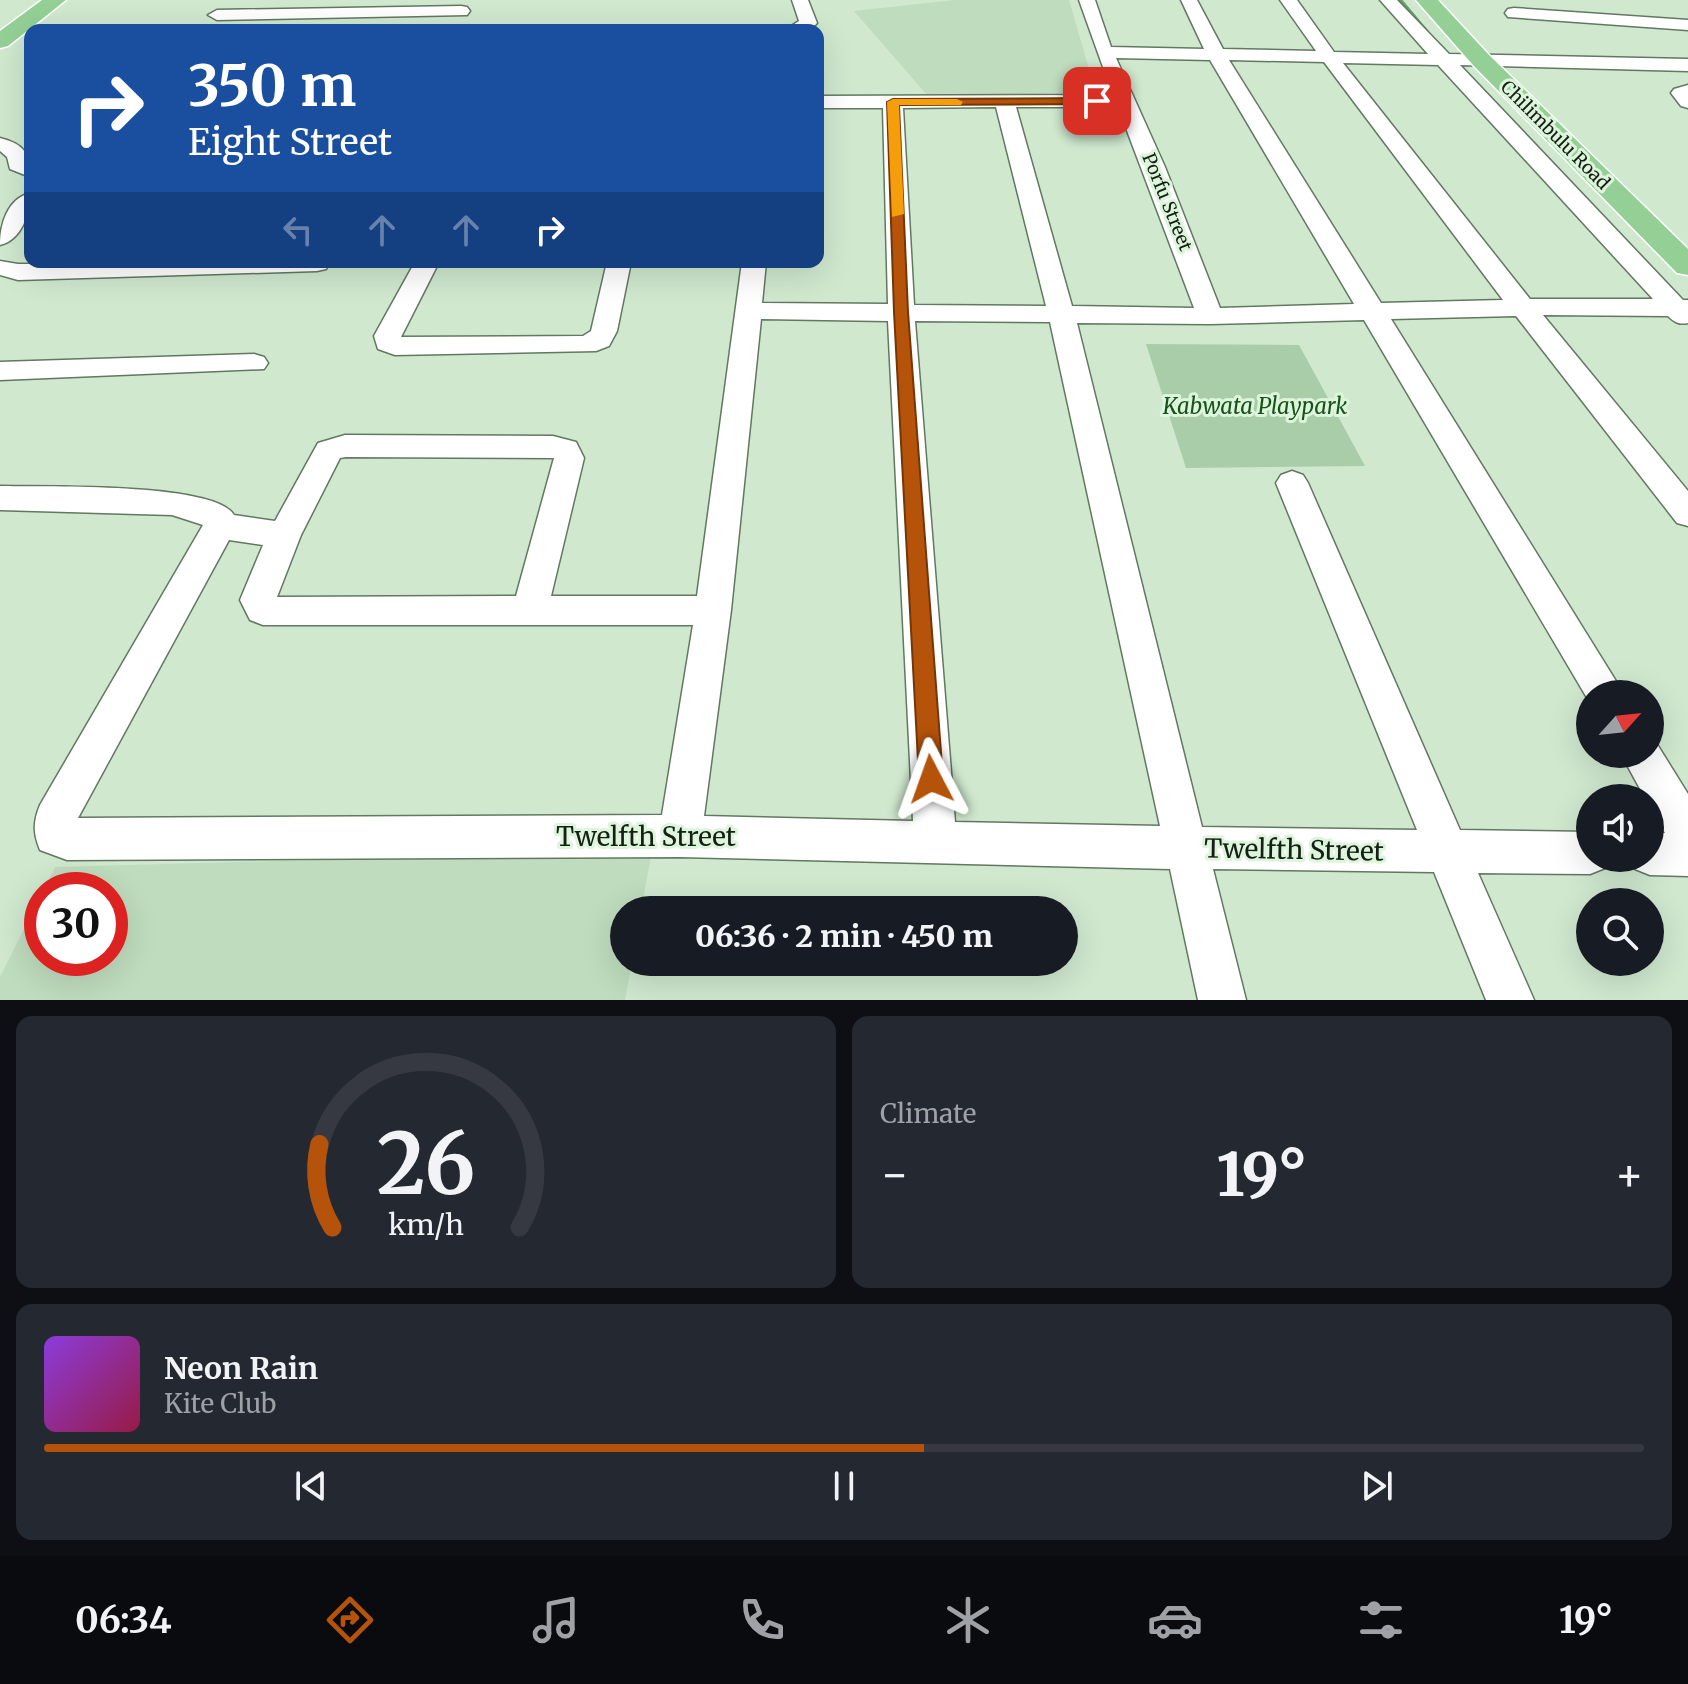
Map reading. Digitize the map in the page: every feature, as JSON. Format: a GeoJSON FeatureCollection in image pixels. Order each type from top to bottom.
{"type":"FeatureCollection","features":[{"type":"Feature","properties":{"kind":"main road"},"geometry":{"type":"LineString","coordinates":[[0,41],[56,0]]}},
{"type":"Feature","properties":{"kind":"main road","name":"Chilimbulu Road"},"geometry":{"type":"LineString","coordinates":[[1426,0],[1688,243]]}},
{"type":"Feature","properties":{"kind":"main road","name":"Chilimbulu Road"},"geometry":{"type":"LineString","coordinates":[[1440,0],[1488,60],[1688,266]]}},
{"type":"Feature","properties":{"kind":"street"},"geometry":{"type":"LineString","coordinates":[[207,24],[233,0]]}},
{"type":"Feature","properties":{"kind":"street"},"geometry":{"type":"LineString","coordinates":[[800,0],[806,24]]}},
{"type":"Feature","properties":{"kind":"street","name":"Porfu Street"},"geometry":{"type":"LineString","coordinates":[[1087,0],[1104,52],[1210,316]]}},
{"type":"Feature","properties":{"kind":"street"},"geometry":{"type":"LineString","coordinates":[[1189,0],[1216,54],[1596,680]]}},
{"type":"Feature","properties":{"kind":"street"},"geometry":{"type":"LineString","coordinates":[[1288,0],[1404,159],[1688,514]]}},
{"type":"Feature","properties":{"kind":"street"},"geometry":{"type":"LineString","coordinates":[[1388,0],[1441,60],[1684,312]]}},
{"type":"Feature","properties":{"kind":"street"},"geometry":{"type":"LineString","coordinates":[[217,15],[464,5]]}},
{"type":"Feature","properties":{"kind":"street"},"geometry":{"type":"LineString","coordinates":[[452,24],[464,5]]}},
{"type":"Feature","properties":{"kind":"street"},"geometry":{"type":"LineString","coordinates":[[1514,13],[1548,7],[1688,25]]}},
{"type":"Feature","properties":{"kind":"street"},"geometry":{"type":"LineString","coordinates":[[1104,52],[1688,65]]}},
{"type":"Feature","properties":{"kind":"street"},"geometry":{"type":"LineString","coordinates":[[1688,91],[1681,93],[1688,102]]}},
{"type":"Feature","properties":{"kind":"street"},"geometry":{"type":"LineString","coordinates":[[824,102],[1125,101]]}},
{"type":"Feature","properties":{"kind":"street"},"geometry":{"type":"LineString","coordinates":[[893,102],[901,312],[935,841]]}},
{"type":"Feature","properties":{"kind":"street"},"geometry":{"type":"LineString","coordinates":[[1005,102],[1061,313],[1222,1000]]}},
{"type":"Feature","properties":{"kind":"street"},"geometry":{"type":"LineString","coordinates":[[0,144],[18,155],[18,164],[24,167]]}},
{"type":"Feature","properties":{"kind":"street"},"geometry":{"type":"LineString","coordinates":[[2,239],[24,208]]}},
{"type":"Feature","properties":{"kind":"street"},"geometry":{"type":"LineString","coordinates":[[0,268],[18,272],[83,268]]}},
{"type":"Feature","properties":{"kind":"street"},"geometry":{"type":"LineString","coordinates":[[424,268],[387,336],[388,343],[395,346],[586,345],[599,340],[604,331],[618,268]]}},
{"type":"Feature","properties":{"kind":"street"},"geometry":{"type":"LineString","coordinates":[[680,836],[713,610],[753,268]]}},
{"type":"Feature","properties":{"kind":"street"},"geometry":{"type":"LineString","coordinates":[[748,311],[1210,316],[1526,308],[1684,312]]}},
{"type":"Feature","properties":{"kind":"street"},"geometry":{"type":"LineString","coordinates":[[0,371],[254,363]]}},
{"type":"Feature","properties":{"kind":"street"},"geometry":{"type":"LineString","coordinates":[[530,609],[569,458],[565,450],[345,446],[329,451],[284,535],[258,600],[263,610],[713,610]]}},
{"type":"Feature","properties":{"kind":"street"},"geometry":{"type":"LineString","coordinates":[[1292,483],[1450,851],[1510,1000]]}},
{"type":"Feature","properties":{"kind":"street"},"geometry":{"type":"LineString","coordinates":[[0,498],[172,503],[219,518],[220,526],[284,535]]}},
{"type":"Feature","properties":{"kind":"street","name":"Twelfth Street"},"geometry":{"type":"LineString","coordinates":[[220,526],[55,819],[55,835],[67,839],[680,836],[1185,848],[1576,853]]}},
{"type":"Feature","properties":{"kind":"street"},"geometry":{"type":"LineString","coordinates":[[1649,768],[1688,832]]}},
{"type":"Feature","properties":{"kind":"street"},"geometry":{"type":"LineString","coordinates":[[1664,854],[1688,855]]}},
{"type":"Feature","properties":{"kind":"shaded area"},"geometry":{"type":"Polygon","coordinates":[[[955,0],[1069,0],[1096,93],[928,96],[854,11],[955,0]]]}},
{"type":"Feature","properties":{"kind":"shaded area"},"geometry":{"type":"Polygon","coordinates":[[[652,851],[644,896],[610,896],[610,976],[629,976],[625,1000],[0,1000],[0,977],[24,929],[24,976],[128,976],[128,872],[53,872],[55,867],[652,851]]]}},
{"type":"Feature","properties":{"kind":"green space","name":"Kabwata Playpark"},"geometry":{"type":"Polygon","coordinates":[[[1146,344],[1299,345],[1365,466],[1186,468],[1146,344]]]}},
{"type":"Feature","properties":{"kind":"waterway"},"geometry":{"type":"LineString","coordinates":[[1400,0],[1427,32]]}},
{"type":"Feature","properties":{"kind":"slow traffic"},"geometry":{"type":"LineString","coordinates":[[897,214],[893,102],[957,102]]}},
{"type":"Feature","properties":{"kind":"route"},"geometry":{"type":"LineString","coordinates":[[931,779],[901,312],[893,102],[1097,101]]}}]}
